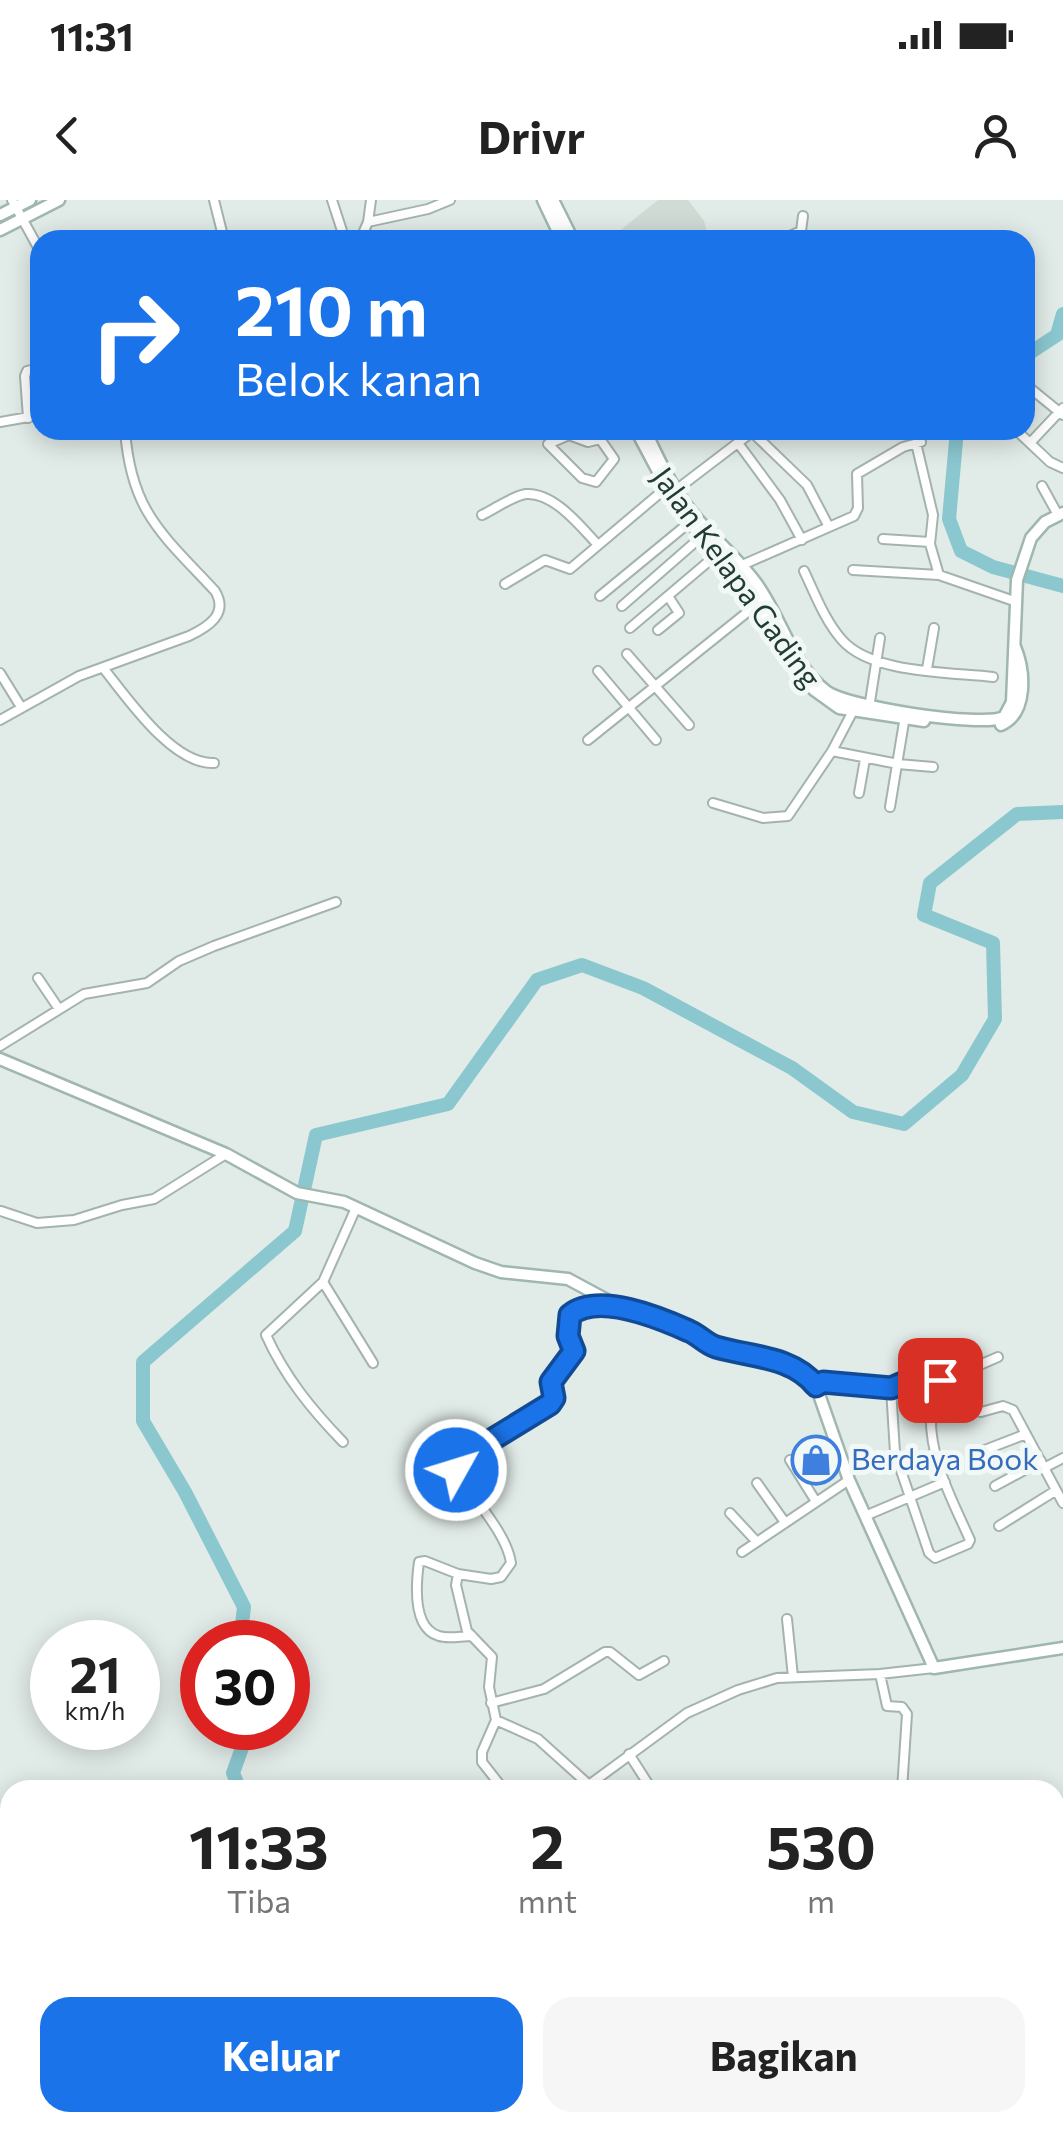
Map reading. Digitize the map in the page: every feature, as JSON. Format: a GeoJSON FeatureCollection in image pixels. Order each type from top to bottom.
{"type":"FeatureCollection","features":[{"type":"Feature","properties":{"kind":"street"},"geometry":{"type":"LineString","coordinates":[[0,215],[14,204],[30,200]]}},
{"type":"Feature","properties":{"kind":"street"},"geometry":{"type":"LineString","coordinates":[[0,230],[59,200]]}},
{"type":"Feature","properties":{"kind":"street"},"geometry":{"type":"LineString","coordinates":[[214,200],[222,230]]}},
{"type":"Feature","properties":{"kind":"street"},"geometry":{"type":"LineString","coordinates":[[332,200],[342,230]]}},
{"type":"Feature","properties":{"kind":"street"},"geometry":{"type":"LineString","coordinates":[[366,230],[371,200]]}},
{"type":"Feature","properties":{"kind":"street"},"geometry":{"type":"LineString","coordinates":[[368,222],[450,200]]}},
{"type":"Feature","properties":{"kind":"street"},"geometry":{"type":"LineString","coordinates":[[544,200],[558,230]]}},
{"type":"Feature","properties":{"kind":"street"},"geometry":{"type":"LineString","coordinates":[[553,200],[568,230]]}},
{"type":"Feature","properties":{"kind":"street"},"geometry":{"type":"LineString","coordinates":[[14,204],[30,232]]}},
{"type":"Feature","properties":{"kind":"street"},"geometry":{"type":"LineString","coordinates":[[801,230],[803,216]]}},
{"type":"Feature","properties":{"kind":"street"},"geometry":{"type":"LineString","coordinates":[[0,422],[28,418],[24,376],[30,370]]}},
{"type":"Feature","properties":{"kind":"street"},"geometry":{"type":"LineString","coordinates":[[1035,392],[1062,412],[1035,439]]}},
{"type":"Feature","properties":{"kind":"street"},"geometry":{"type":"LineString","coordinates":[[0,720],[79,676],[204,629],[217,616],[214,591],[141,504],[131,478],[126,440]]}},
{"type":"Feature","properties":{"kind":"street"},"geometry":{"type":"LineString","coordinates":[[555,440],[548,444],[582,478],[596,482],[614,460],[601,440]]}},
{"type":"Feature","properties":{"kind":"street","name":"Jalan Kelapa Gading"},"geometry":{"type":"LineString","coordinates":[[642,440],[690,522],[715,556],[737,567],[821,697],[839,708],[869,709]]}},
{"type":"Feature","properties":{"kind":"street","name":"Jalan Kelapa Gading"},"geometry":{"type":"LineString","coordinates":[[649,440],[671,489],[768,602],[802,670],[833,696],[869,709],[1001,722],[1011,707],[1017,580],[1036,530],[1061,514]]}},
{"type":"Feature","properties":{"kind":"street"},"geometry":{"type":"LineString","coordinates":[[504,584],[545,560],[570,569],[671,489],[742,440]]}},
{"type":"Feature","properties":{"kind":"street"},"geometry":{"type":"LineString","coordinates":[[760,440],[807,485],[830,527]]}},
{"type":"Feature","properties":{"kind":"street"},"geometry":{"type":"LineString","coordinates":[[1026,440],[1050,462],[1063,468]]}},
{"type":"Feature","properties":{"kind":"street"},"geometry":{"type":"LineString","coordinates":[[1030,444],[1034,440]]}},
{"type":"Feature","properties":{"kind":"street"},"geometry":{"type":"LineString","coordinates":[[737,567],[857,513],[856,479],[860,471],[919,442],[933,515],[930,542],[939,575]]}},
{"type":"Feature","properties":{"kind":"street"},"geometry":{"type":"LineString","coordinates":[[738,443],[780,500],[802,540]]}},
{"type":"Feature","properties":{"kind":"street"},"geometry":{"type":"LineString","coordinates":[[1042,486],[1061,514]]}},
{"type":"Feature","properties":{"kind":"street"},"geometry":{"type":"LineString","coordinates":[[482,515],[527,494],[539,496],[561,508],[598,545]]}},
{"type":"Feature","properties":{"kind":"street"},"geometry":{"type":"LineString","coordinates":[[600,596],[690,522]]}},
{"type":"Feature","properties":{"kind":"street"},"geometry":{"type":"LineString","coordinates":[[622,606],[701,537]]}},
{"type":"Feature","properties":{"kind":"street"},"geometry":{"type":"LineString","coordinates":[[882,539],[930,542]]}},
{"type":"Feature","properties":{"kind":"street"},"geometry":{"type":"LineString","coordinates":[[630,628],[715,556]]}},
{"type":"Feature","properties":{"kind":"street"},"geometry":{"type":"LineString","coordinates":[[853,570],[939,575],[1014,601]]}},
{"type":"Feature","properties":{"kind":"street"},"geometry":{"type":"LineString","coordinates":[[804,571],[836,632],[850,649],[876,663],[993,677]]}},
{"type":"Feature","properties":{"kind":"street"},"geometry":{"type":"LineString","coordinates":[[658,630],[679,612],[668,596]]}},
{"type":"Feature","properties":{"kind":"street"},"geometry":{"type":"LineString","coordinates":[[588,740],[760,602]]}},
{"type":"Feature","properties":{"kind":"street"},"geometry":{"type":"LineString","coordinates":[[927,669],[934,628]]}},
{"type":"Feature","properties":{"kind":"street"},"geometry":{"type":"LineString","coordinates":[[869,709],[880,638]]}},
{"type":"Feature","properties":{"kind":"street"},"geometry":{"type":"LineString","coordinates":[[627,654],[689,724]]}},
{"type":"Feature","properties":{"kind":"street"},"geometry":{"type":"LineString","coordinates":[[104,668],[141,716],[193,762],[214,764]]}},
{"type":"Feature","properties":{"kind":"street"},"geometry":{"type":"LineString","coordinates":[[598,671],[656,740]]}},
{"type":"Feature","properties":{"kind":"street"},"geometry":{"type":"LineString","coordinates":[[0,673],[21,706]]}},
{"type":"Feature","properties":{"kind":"street"},"geometry":{"type":"LineString","coordinates":[[713,804],[744,815],[784,818],[832,751],[853,710]]}},
{"type":"Feature","properties":{"kind":"street"},"geometry":{"type":"LineString","coordinates":[[890,807],[905,715]]}},
{"type":"Feature","properties":{"kind":"street"},"geometry":{"type":"LineString","coordinates":[[832,751],[934,767]]}},
{"type":"Feature","properties":{"kind":"street"},"geometry":{"type":"LineString","coordinates":[[860,793],[865,759]]}},
{"type":"Feature","properties":{"kind":"street"},"geometry":{"type":"LineString","coordinates":[[0,1046],[90,992],[147,982],[179,961],[214,946],[336,902]]}},
{"type":"Feature","properties":{"kind":"street"},"geometry":{"type":"LineString","coordinates":[[38,978],[59,1009]]}},
{"type":"Feature","properties":{"kind":"street"},"geometry":{"type":"LineString","coordinates":[[3,1061],[226,1154],[297,1193],[344,1202],[491,1269],[568,1279],[620,1306],[690,1331],[715,1347],[792,1366],[816,1386],[849,1480],[934,1668]]}},
{"type":"Feature","properties":{"kind":"street"},"geometry":{"type":"LineString","coordinates":[[2,1211],[37,1223],[74,1220],[154,1199],[226,1154]]}},
{"type":"Feature","properties":{"kind":"street"},"geometry":{"type":"LineString","coordinates":[[343,1442],[290,1383],[266,1335],[323,1282],[356,1208]]}},
{"type":"Feature","properties":{"kind":"street"},"geometry":{"type":"LineString","coordinates":[[323,1282],[373,1362]]}},
{"type":"Feature","properties":{"kind":"street"},"geometry":{"type":"LineString","coordinates":[[472,1636],[439,1636],[425,1627],[420,1617],[419,1562],[426,1560],[458,1574],[492,1579],[501,1577],[511,1563],[506,1542],[470,1496],[456,1470],[458,1464],[550,1404],[554,1398],[551,1382],[574,1351],[568,1327],[573,1312],[596,1305],[620,1306]]}},
{"type":"Feature","properties":{"kind":"street"},"geometry":{"type":"LineString","coordinates":[[816,1386],[823,1382],[891,1388],[905,1382],[920,1386],[938,1383],[998,1357]]}},
{"type":"Feature","properties":{"kind":"street"},"geometry":{"type":"LineString","coordinates":[[968,1370],[979,1411],[1008,1407],[1013,1410],[1063,1503]]}},
{"type":"Feature","properties":{"kind":"street"},"geometry":{"type":"LineString","coordinates":[[938,1383],[972,1388]]}},
{"type":"Feature","properties":{"kind":"street"},"geometry":{"type":"LineString","coordinates":[[891,1388],[895,1453],[932,1556],[970,1540],[935,1460],[929,1432],[931,1409]]}},
{"type":"Feature","properties":{"kind":"street"},"geometry":{"type":"LineString","coordinates":[[982,1451],[1026,1434]]}},
{"type":"Feature","properties":{"kind":"street"},"geometry":{"type":"LineString","coordinates":[[995,1486],[1063,1458]]}},
{"type":"Feature","properties":{"kind":"street"},"geometry":{"type":"LineString","coordinates":[[790,1460],[815,1500]]}},
{"type":"Feature","properties":{"kind":"street"},"geometry":{"type":"LineString","coordinates":[[742,1552],[849,1480]]}},
{"type":"Feature","properties":{"kind":"street"},"geometry":{"type":"LineString","coordinates":[[865,1516],[944,1482]]}},
{"type":"Feature","properties":{"kind":"street"},"geometry":{"type":"LineString","coordinates":[[757,1483],[784,1522]]}},
{"type":"Feature","properties":{"kind":"street"},"geometry":{"type":"LineString","coordinates":[[999,1526],[1055,1491]]}},
{"type":"Feature","properties":{"kind":"street"},"geometry":{"type":"LineString","coordinates":[[730,1513],[756,1541]]}},
{"type":"Feature","properties":{"kind":"street"},"geometry":{"type":"LineString","coordinates":[[458,1574],[456,1586],[462,1620],[492,1657],[491,1702],[496,1720],[482,1752],[482,1762],[496,1780]]}},
{"type":"Feature","properties":{"kind":"street"},"geometry":{"type":"LineString","coordinates":[[787,1619],[793,1677]]}},
{"type":"Feature","properties":{"kind":"street"},"geometry":{"type":"LineString","coordinates":[[594,1780],[687,1714],[766,1681],[934,1668],[1063,1648]]}},
{"type":"Feature","properties":{"kind":"street"},"geometry":{"type":"LineString","coordinates":[[491,1702],[544,1689],[604,1652],[614,1655],[638,1675],[664,1661]]}},
{"type":"Feature","properties":{"kind":"street"},"geometry":{"type":"LineString","coordinates":[[880,1674],[888,1706],[902,1707],[908,1714],[903,1780]]}},
{"type":"Feature","properties":{"kind":"street"},"geometry":{"type":"LineString","coordinates":[[496,1720],[538,1738],[578,1780]]}},
{"type":"Feature","properties":{"kind":"street"},"geometry":{"type":"LineString","coordinates":[[629,1754],[646,1780]]}},
{"type":"Feature","properties":{"kind":"shaded area"},"geometry":{"type":"Polygon","coordinates":[[[658,200],[688,200],[706,230],[621,230],[658,200]]]}},
{"type":"Feature","properties":{"kind":"waterway"},"geometry":{"type":"LineString","coordinates":[[1035,349],[1057,335],[1063,314]]}},
{"type":"Feature","properties":{"kind":"waterway"},"geometry":{"type":"LineString","coordinates":[[956,440],[949,519],[961,551],[993,567],[1063,586]]}},
{"type":"Feature","properties":{"kind":"waterway"},"geometry":{"type":"LineString","coordinates":[[243,1620],[244,1607],[185,1492],[143,1421],[143,1362],[295,1231],[316,1135],[448,1104],[537,980],[582,965],[643,988],[792,1068],[853,1112],[904,1124],[962,1075],[995,1019],[993,943],[924,915],[930,883],[1017,814],[1063,812]]}},
{"type":"Feature","properties":{"kind":"waterway"},"geometry":{"type":"LineString","coordinates":[[236,1780],[233,1773],[241,1750]]}},
{"type":"Feature","properties":{"kind":"place","name":"Berdaya Book"},"geometry":{"type":"Point","coordinates":[816,1460]}},
{"type":"Feature","properties":{"kind":"route"},"geometry":{"type":"LineString","coordinates":[[456,1470],[462,1458],[550,1404],[554,1398],[551,1382],[574,1351],[568,1336],[570,1315],[596,1305],[620,1306],[690,1331],[715,1347],[792,1366],[810,1377],[816,1386],[823,1382],[891,1388],[905,1382],[920,1386],[940,1380]]}}]}
